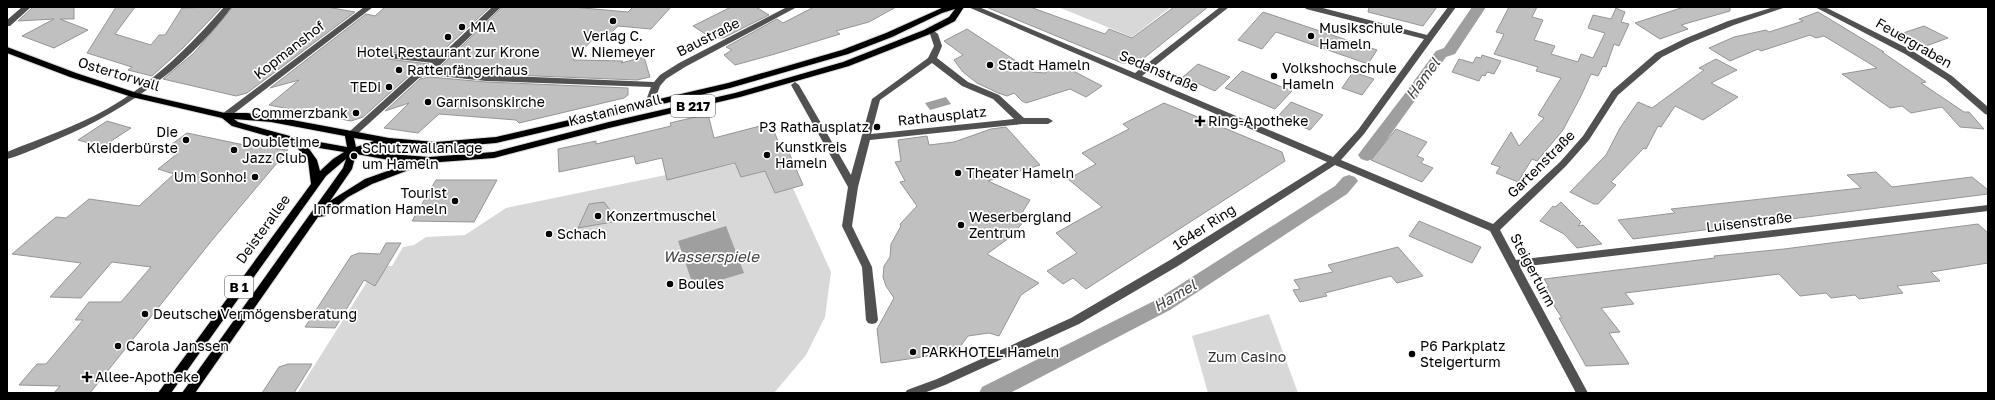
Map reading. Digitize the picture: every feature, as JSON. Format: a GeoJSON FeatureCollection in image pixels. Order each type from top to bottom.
{"type":"FeatureCollection","features":[{"type":"Feature","properties":{"kind":"main road","name":"Kastanienwall"},"geometry":{"type":"LineString","coordinates":[[350,134],[389,141],[436,145],[496,140],[730,85],[845,52],[890,35],[939,11],[952,7]]}},
{"type":"Feature","properties":{"kind":"main road","name":"Kastanienwall"},"geometry":{"type":"LineString","coordinates":[[353,151],[389,157],[429,160],[479,157],[514,151],[591,129],[692,106],[817,74],[870,56],[921,35],[952,19],[960,7]]}},
{"type":"Feature","properties":{"kind":"main road","name":"Ostertorwall"},"geometry":{"type":"LineString","coordinates":[[7,50],[73,75],[135,95],[226,116],[247,116],[271,119],[350,134]]}},
{"type":"Feature","properties":{"kind":"main road","name":"Ostertorwall"},"geometry":{"type":"LineString","coordinates":[[226,116],[234,124],[297,141],[353,151]]}},
{"type":"Feature","properties":{"kind":"main road"},"geometry":{"type":"LineString","coordinates":[[350,134],[353,151]]}},
{"type":"Feature","properties":{"kind":"main road"},"geometry":{"type":"LineString","coordinates":[[297,141],[310,153],[314,161],[315,183]]}},
{"type":"Feature","properties":{"kind":"main road","name":"Deisterallee"},"geometry":{"type":"LineString","coordinates":[[164,393],[315,183],[338,158],[353,151],[389,141]]}},
{"type":"Feature","properties":{"kind":"main road","name":"B 1"},"geometry":{"type":"LineString","coordinates":[[188,393],[347,169],[352,160],[353,151]]}},
{"type":"Feature","properties":{"kind":"main road"},"geometry":{"type":"LineString","coordinates":[[300,236],[332,203],[346,193],[386,173],[429,160]]}},
{"type":"Feature","properties":{"kind":"street"},"geometry":{"type":"LineString","coordinates":[[7,24],[27,7]]}},
{"type":"Feature","properties":{"kind":"street"},"geometry":{"type":"LineString","coordinates":[[7,156],[92,121],[135,95],[170,68],[196,44],[228,7]]}},
{"type":"Feature","properties":{"kind":"street","name":"Kopmanshof"},"geometry":{"type":"LineString","coordinates":[[226,116],[369,7]]}},
{"type":"Feature","properties":{"kind":"street"},"geometry":{"type":"LineString","coordinates":[[420,80],[497,7]]}},
{"type":"Feature","properties":{"kind":"street","name":"Baustraße"},"geometry":{"type":"LineString","coordinates":[[650,103],[656,85],[663,77],[682,64],[793,7]]}},
{"type":"Feature","properties":{"kind":"street","name":"Sedanstraße"},"geometry":{"type":"LineString","coordinates":[[972,7],[1335,160]]}},
{"type":"Feature","properties":{"kind":"street"},"geometry":{"type":"LineString","coordinates":[[1135,77],[1225,7]]}},
{"type":"Feature","properties":{"kind":"street"},"geometry":{"type":"LineString","coordinates":[[1309,7],[1429,38]]}},
{"type":"Feature","properties":{"kind":"street","name":"164er Ring"},"geometry":{"type":"LineString","coordinates":[[911,393],[941,382],[1074,321],[1174,263],[1335,160],[1361,132],[1452,7]]}},
{"type":"Feature","properties":{"kind":"street","name":"Gartenstraße"},"geometry":{"type":"LineString","coordinates":[[1494,229],[1563,164],[1586,138],[1615,93],[1659,55],[1694,38],[1731,23],[1782,7]]}},
{"type":"Feature","properties":{"kind":"street","name":"Feuergraben"},"geometry":{"type":"LineString","coordinates":[[1819,7],[1914,56],[1949,78],[1988,112]]}},
{"type":"Feature","properties":{"kind":"street"},"geometry":{"type":"LineString","coordinates":[[872,320],[867,267],[860,249],[847,226],[853,187],[876,99],[932,59],[938,46],[934,34]]}},
{"type":"Feature","properties":{"kind":"street"},"geometry":{"type":"LineString","coordinates":[[379,54],[440,61]]}},
{"type":"Feature","properties":{"kind":"street","name":"Rathausplatz"},"geometry":{"type":"LineString","coordinates":[[932,59],[965,84],[996,97],[1022,121]]}},
{"type":"Feature","properties":{"kind":"street"},"geometry":{"type":"LineString","coordinates":[[350,134],[416,76],[428,72],[486,78],[656,85]]}},
{"type":"Feature","properties":{"kind":"street"},"geometry":{"type":"LineString","coordinates":[[795,85],[853,187]]}},
{"type":"Feature","properties":{"kind":"street","name":"Rathausplatz"},"geometry":{"type":"LineString","coordinates":[[865,138],[1022,121],[1048,121]]}},
{"type":"Feature","properties":{"kind":"street","name":"Steigerturm"},"geometry":{"type":"LineString","coordinates":[[1335,160],[1494,229],[1582,393]]}},
{"type":"Feature","properties":{"kind":"street","name":"Luisenstraße"},"geometry":{"type":"LineString","coordinates":[[1514,264],[1988,208]]}},
{"type":"Feature","properties":{"kind":"green space"},"geometry":{"type":"Polygon","coordinates":[[[1058,7],[1171,7],[1132,37],[1058,7]]]}},
{"type":"Feature","properties":{"kind":"green space"},"geometry":{"type":"Polygon","coordinates":[[[735,164],[741,177],[765,171],[775,193],[793,188],[831,272],[825,317],[806,355],[774,393],[297,393],[377,266],[392,266],[403,247],[414,245],[426,237],[465,235],[506,208],[666,175],[667,179],[735,164]]]}},
{"type":"Feature","properties":{"kind":"green space","name":"Zum Casino"},"geometry":{"type":"Polygon","coordinates":[[[1269,314],[1298,393],[1208,393],[1192,336],[1269,314]]]}},
{"type":"Feature","properties":{"kind":"water"},"geometry":{"type":"Polygon","coordinates":[[[946,97],[951,104],[930,110],[925,103],[946,97]]]}},
{"type":"Feature","properties":{"kind":"water","name":"Wasserspiele"},"geometry":{"type":"Polygon","coordinates":[[[726,226],[744,273],[694,288],[678,241],[726,226]]]}},
{"type":"Feature","properties":{"kind":"building"},"geometry":{"type":"Polygon","coordinates":[[[33,7],[74,7],[74,19],[60,19],[88,30],[54,48],[22,36],[54,19],[18,21],[33,7]]]}},
{"type":"Feature","properties":{"kind":"building"},"geometry":{"type":"Polygon","coordinates":[[[116,7],[135,7],[115,34],[151,45],[159,35],[165,35],[182,8],[222,7],[183,48],[152,76],[128,70],[132,67],[87,53],[116,7]]]}},
{"type":"Feature","properties":{"kind":"building"},"geometry":{"type":"Polygon","coordinates":[[[233,7],[327,7],[355,12],[247,93],[236,96],[163,79],[194,53],[233,7]]]}},
{"type":"Feature","properties":{"kind":"building"},"geometry":{"type":"Polygon","coordinates":[[[385,7],[490,7],[437,56],[375,51],[374,54],[379,58],[429,64],[424,69],[412,73],[363,117],[351,121],[269,105],[299,80],[270,88],[366,14],[375,16],[385,7]]]}},
{"type":"Feature","properties":{"kind":"building"},"geometry":{"type":"Polygon","coordinates":[[[502,7],[572,7],[628,12],[633,7],[671,7],[651,29],[618,26],[610,34],[599,33],[573,60],[623,61],[621,63],[644,57],[650,77],[637,80],[486,74],[438,69],[502,7]]]}},
{"type":"Feature","properties":{"kind":"building"},"geometry":{"type":"Polygon","coordinates":[[[731,7],[756,7],[769,15],[723,38],[710,37],[693,26],[731,7]]]}},
{"type":"Feature","properties":{"kind":"building"},"geometry":{"type":"Polygon","coordinates":[[[814,7],[896,7],[869,22],[836,31],[840,34],[775,54],[735,65],[724,55],[732,50],[726,47],[777,19],[783,23],[814,7]]]}},
{"type":"Feature","properties":{"kind":"building"},"geometry":{"type":"Polygon","coordinates":[[[986,7],[1030,7],[1105,34],[1109,29],[1132,38],[1174,7],[1208,7],[1139,62],[1122,63],[986,7]]]}},
{"type":"Feature","properties":{"kind":"building"},"geometry":{"type":"Polygon","coordinates":[[[1369,7],[1437,7],[1423,26],[1368,12],[1369,7]]]}},
{"type":"Feature","properties":{"kind":"building"},"geometry":{"type":"Polygon","coordinates":[[[1509,7],[1537,7],[1532,17],[1543,20],[1534,40],[1555,46],[1551,54],[1578,62],[1581,54],[1593,58],[1605,33],[1588,28],[1593,15],[1611,19],[1616,8],[1625,12],[1621,22],[1629,24],[1619,46],[1614,44],[1606,67],[1603,66],[1598,76],[1591,74],[1563,130],[1537,161],[1532,159],[1518,182],[1496,173],[1500,167],[1491,164],[1511,132],[1519,146],[1544,118],[1538,115],[1561,78],[1536,71],[1538,67],[1494,54],[1504,34],[1496,32],[1509,7]]]}},
{"type":"Feature","properties":{"kind":"building"},"geometry":{"type":"Polygon","coordinates":[[[1684,7],[1730,7],[1730,11],[1681,25],[1688,29],[1660,39],[1635,23],[1684,7]]]}},
{"type":"Feature","properties":{"kind":"building","name":"Musikschule Hameln"},"geometry":{"type":"Polygon","coordinates":[[[1263,12],[1377,50],[1368,64],[1276,32],[1262,49],[1238,40],[1263,12]]]}},
{"type":"Feature","properties":{"kind":"building"},"geometry":{"type":"Polygon","coordinates":[[[1818,12],[1884,52],[1882,52],[1926,82],[1921,83],[1964,112],[1969,112],[1984,129],[1960,127],[1942,107],[1911,113],[1902,106],[1890,108],[1842,74],[1877,68],[1824,36],[1816,38],[1810,35],[1761,51],[1758,49],[1730,61],[1709,48],[1734,37],[1766,30],[1769,32],[1803,21],[1799,19],[1818,12]]]}},
{"type":"Feature","properties":{"kind":"building"},"geometry":{"type":"Polygon","coordinates":[[[1924,26],[1948,38],[1926,46],[1903,33],[1924,26]]]}},
{"type":"Feature","properties":{"kind":"building","name":"Stadt Hameln"},"geometry":{"type":"Polygon","coordinates":[[[967,29],[1033,72],[1045,73],[1060,64],[1102,86],[1086,97],[1070,89],[1026,103],[1014,93],[1007,96],[998,93],[977,83],[963,72],[954,60],[963,55],[944,41],[967,29]]]}},
{"type":"Feature","properties":{"kind":"building"},"geometry":{"type":"Polygon","coordinates":[[[1482,55],[1501,61],[1494,74],[1487,72],[1485,76],[1482,75],[1479,81],[1452,72],[1459,59],[1473,63],[1476,57],[1481,58],[1482,55]]]}},
{"type":"Feature","properties":{"kind":"building"},"geometry":{"type":"Polygon","coordinates":[[[1716,59],[1737,70],[1711,83],[1738,97],[1703,120],[1675,106],[1661,127],[1658,126],[1646,149],[1644,148],[1611,182],[1616,185],[1598,204],[1594,204],[1570,192],[1606,155],[1620,128],[1638,102],[1652,108],[1704,70],[1699,68],[1716,59]]]}},
{"type":"Feature","properties":{"kind":"building"},"geometry":{"type":"Polygon","coordinates":[[[1198,64],[1230,77],[1215,91],[1183,77],[1198,64]]]}},
{"type":"Feature","properties":{"kind":"building"},"geometry":{"type":"Polygon","coordinates":[[[1242,71],[1292,91],[1275,109],[1225,88],[1242,71]]]}},
{"type":"Feature","properties":{"kind":"building"},"geometry":{"type":"Polygon","coordinates":[[[1353,72],[1374,79],[1362,95],[1342,88],[1353,72]]]}},
{"type":"Feature","properties":{"kind":"building"},"geometry":{"type":"Polygon","coordinates":[[[430,77],[486,82],[628,88],[628,95],[624,98],[519,123],[516,120],[439,114],[418,133],[384,128],[409,103],[385,111],[420,79],[430,77]]]}},
{"type":"Feature","properties":{"kind":"building"},"geometry":{"type":"Polygon","coordinates":[[[1291,102],[1323,115],[1310,130],[1278,116],[1291,102]]]}},
{"type":"Feature","properties":{"kind":"building"},"geometry":{"type":"Polygon","coordinates":[[[1164,103],[1282,152],[1285,161],[1086,289],[1073,278],[1063,284],[1047,271],[1077,253],[1056,233],[1102,207],[1068,179],[1096,164],[1082,153],[1129,129],[1123,124],[1164,103]]]}},
{"type":"Feature","properties":{"kind":"building"},"geometry":{"type":"Polygon","coordinates":[[[708,114],[714,138],[760,126],[762,130],[772,127],[782,150],[787,148],[803,185],[775,193],[765,171],[741,177],[735,163],[667,180],[662,158],[636,164],[634,156],[559,172],[558,149],[596,141],[596,144],[671,126],[670,123],[708,114]]]}},
{"type":"Feature","properties":{"kind":"building"},"geometry":{"type":"Polygon","coordinates":[[[107,121],[131,128],[102,147],[78,140],[107,121]]]}},
{"type":"Feature","properties":{"kind":"building"},"geometry":{"type":"Polygon","coordinates":[[[1006,127],[1040,165],[988,181],[1030,200],[1022,213],[1030,215],[1009,238],[987,254],[1039,283],[1021,295],[999,336],[989,333],[968,336],[956,352],[881,363],[877,329],[894,298],[886,286],[883,277],[884,266],[890,257],[891,244],[901,226],[900,224],[917,206],[900,182],[905,181],[895,162],[901,161],[898,140],[927,136],[929,145],[954,142],[991,129],[1006,127]]]}},
{"type":"Feature","properties":{"kind":"building"},"geometry":{"type":"Polygon","coordinates":[[[1396,129],[1427,142],[1417,156],[1424,159],[1421,163],[1433,168],[1422,182],[1371,160],[1396,129]]]}},
{"type":"Feature","properties":{"kind":"building"},"geometry":{"type":"Polygon","coordinates":[[[187,133],[249,146],[288,150],[213,239],[90,393],[54,393],[60,386],[19,385],[37,364],[46,364],[83,320],[75,320],[89,302],[121,302],[151,267],[112,262],[81,298],[50,297],[81,263],[12,254],[56,217],[66,218],[89,199],[139,206],[174,174],[158,169],[177,154],[164,150],[187,133]]]}},
{"type":"Feature","properties":{"kind":"building"},"geometry":{"type":"Polygon","coordinates":[[[1876,172],[1892,187],[1972,177],[1988,190],[1988,194],[1633,239],[1618,220],[1675,213],[1671,209],[1861,188],[1847,175],[1876,172]]]}},
{"type":"Feature","properties":{"kind":"building","name":"Tourist Information Hameln"},"geometry":{"type":"Polygon","coordinates":[[[436,180],[497,180],[474,222],[412,221],[436,180]]]}},
{"type":"Feature","properties":{"kind":"building","name":"Konzertmuschel"},"geometry":{"type":"Polygon","coordinates":[[[604,202],[618,221],[578,228],[589,204],[604,202]]]}},
{"type":"Feature","properties":{"kind":"building"},"geometry":{"type":"Polygon","coordinates":[[[1561,202],[1581,222],[1578,226],[1583,225],[1602,244],[1577,248],[1564,234],[1540,221],[1553,206],[1555,207],[1561,202]]]}},
{"type":"Feature","properties":{"kind":"building"},"geometry":{"type":"Polygon","coordinates":[[[1419,221],[1481,247],[1472,263],[1409,236],[1419,221]]]}},
{"type":"Feature","properties":{"kind":"building"},"geometry":{"type":"Polygon","coordinates":[[[1978,224],[1988,233],[1988,263],[1931,272],[1940,281],[1897,286],[1903,293],[1859,299],[1855,295],[1831,298],[1826,293],[1800,296],[1779,274],[1625,293],[1634,304],[1601,308],[1620,332],[1609,333],[1629,364],[1586,366],[1559,318],[1562,318],[1542,287],[1549,287],[1544,279],[1715,258],[1714,256],[1784,249],[1978,224]]]}},
{"type":"Feature","properties":{"kind":"building"},"geometry":{"type":"Polygon","coordinates":[[[386,243],[401,243],[375,286],[364,280],[335,328],[305,327],[351,256],[359,253],[380,254],[386,243]]]}},
{"type":"Feature","properties":{"kind":"building"},"geometry":{"type":"Polygon","coordinates":[[[1398,247],[1423,276],[1397,283],[1391,276],[1325,293],[1327,296],[1300,302],[1293,290],[1300,289],[1294,280],[1333,272],[1328,265],[1398,247]]]}},
{"type":"Feature","properties":{"kind":"building"},"geometry":{"type":"Polygon","coordinates":[[[288,364],[312,364],[294,393],[262,393],[279,367],[288,364]]]}},
{"type":"Feature","properties":{"kind":"waterway","name":"Hamel"},"geometry":{"type":"LineString","coordinates":[[1367,155],[1409,100],[1441,54],[1450,51],[1479,7]]}},
{"type":"Feature","properties":{"kind":"waterway","name":"Hamel"},"geometry":{"type":"LineString","coordinates":[[990,393],[1163,305],[1341,190],[1349,181]]}},
{"type":"Feature","properties":{"kind":"place","name":"Verlag C. W. Niemeyer"},"geometry":{"type":"Point","coordinates":[613,21]}},
{"type":"Feature","properties":{"kind":"place","name":"MIA"},"geometry":{"type":"Point","coordinates":[462,27]}},
{"type":"Feature","properties":{"kind":"place","name":"Musikschule Hameln"},"geometry":{"type":"Point","coordinates":[1311,36]}},
{"type":"Feature","properties":{"kind":"place","name":"Hotel Restaurant zur Krone"},"geometry":{"type":"Point","coordinates":[448,37]}},
{"type":"Feature","properties":{"kind":"place","name":"Stadt Hameln"},"geometry":{"type":"Point","coordinates":[990,65]}},
{"type":"Feature","properties":{"kind":"place","name":"Rattenfängerhaus"},"geometry":{"type":"Point","coordinates":[399,70]}},
{"type":"Feature","properties":{"kind":"place","name":"Volkshochschule Hameln"},"geometry":{"type":"Point","coordinates":[1274,76]}},
{"type":"Feature","properties":{"kind":"place","name":"TEDi"},"geometry":{"type":"Point","coordinates":[389,87]}},
{"type":"Feature","properties":{"kind":"place","name":"Garnisonskirche"},"geometry":{"type":"Point","coordinates":[428,102]}},
{"type":"Feature","properties":{"kind":"place","name":"Commerzbank"},"geometry":{"type":"Point","coordinates":[356,113]}},
{"type":"Feature","properties":{"kind":"place","name":"Ring-Apotheke"},"geometry":{"type":"Point","coordinates":[1200,121]}},
{"type":"Feature","properties":{"kind":"place","name":"P3 Rathausplatz"},"geometry":{"type":"Point","coordinates":[877,127]}},
{"type":"Feature","properties":{"kind":"place","name":"Die Kleiderbürste"},"geometry":{"type":"Point","coordinates":[186,140]}},
{"type":"Feature","properties":{"kind":"place","name":"Doubletime Jazz Club"},"geometry":{"type":"Point","coordinates":[234,150]}},
{"type":"Feature","properties":{"kind":"place","name":"Kunstkreis Hameln"},"geometry":{"type":"Point","coordinates":[767,155]}},
{"type":"Feature","properties":{"kind":"place","name":"Schutzwallanlage um Hameln"},"geometry":{"type":"Point","coordinates":[354,156]}},
{"type":"Feature","properties":{"kind":"place","name":"Theater Hameln"},"geometry":{"type":"Point","coordinates":[958,173]}},
{"type":"Feature","properties":{"kind":"place","name":"Um Sonho!"},"geometry":{"type":"Point","coordinates":[255,177]}},
{"type":"Feature","properties":{"kind":"place","name":"Tourist Information Hameln"},"geometry":{"type":"Point","coordinates":[455,201]}},
{"type":"Feature","properties":{"kind":"place","name":"Konzertmuschel"},"geometry":{"type":"Point","coordinates":[598,216]}},
{"type":"Feature","properties":{"kind":"place","name":"Weserbergland Zentrum"},"geometry":{"type":"Point","coordinates":[961,225]}},
{"type":"Feature","properties":{"kind":"place","name":"Schach"},"geometry":{"type":"Point","coordinates":[549,234]}},
{"type":"Feature","properties":{"kind":"place","name":"Boules"},"geometry":{"type":"Point","coordinates":[670,284]}},
{"type":"Feature","properties":{"kind":"place","name":"Deutsche Vermögensberatung"},"geometry":{"type":"Point","coordinates":[145,314]}},
{"type":"Feature","properties":{"kind":"place","name":"Carola Janssen"},"geometry":{"type":"Point","coordinates":[118,346]}},
{"type":"Feature","properties":{"kind":"place","name":"PARKHOTEL Hameln"},"geometry":{"type":"Point","coordinates":[913,352]}},
{"type":"Feature","properties":{"kind":"place","name":"P6 Parkplatz Steigerturm"},"geometry":{"type":"Point","coordinates":[1412,354]}},
{"type":"Feature","properties":{"kind":"place","name":"Allee-Apotheke"},"geometry":{"type":"Point","coordinates":[87,377]}}]}
